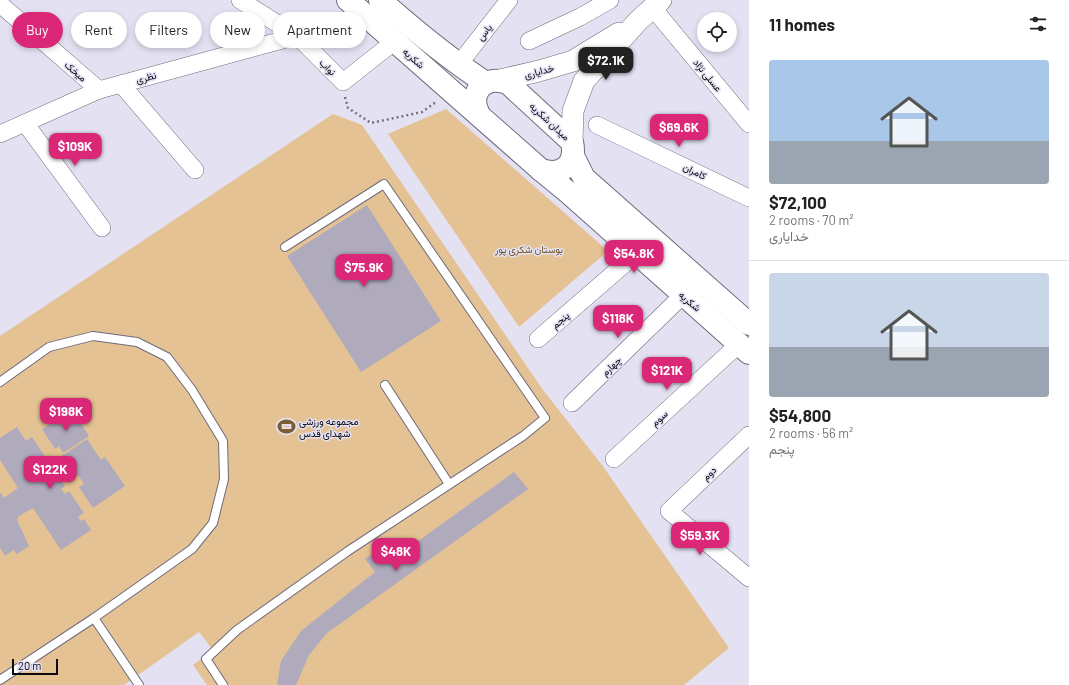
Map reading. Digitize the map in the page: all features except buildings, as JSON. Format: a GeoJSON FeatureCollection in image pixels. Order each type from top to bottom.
{"type":"FeatureCollection","features":[{"type":"Feature","properties":{"kind":"main road","name":"شکریه"},"geometry":{"type":"LineString","coordinates":[[348,0],[480,116]]}},
{"type":"Feature","properties":{"kind":"main road"},"geometry":{"type":"LineString","coordinates":[[380,0],[470,73],[493,81]]}},
{"type":"Feature","properties":{"kind":"main road"},"geometry":{"type":"LineString","coordinates":[[493,81],[480,88],[476,95],[476,110],[480,116],[541,170],[554,172],[560,171],[571,162],[573,149]]}},
{"type":"Feature","properties":{"kind":"main road","name":"میدان شکریه"},"geometry":{"type":"LineString","coordinates":[[493,81],[508,82],[573,149]]}},
{"type":"Feature","properties":{"kind":"main road"},"geometry":{"type":"LineString","coordinates":[[573,149],[584,178],[749,324]]}},
{"type":"Feature","properties":{"kind":"main road","name":"شکریه"},"geometry":{"type":"LineString","coordinates":[[541,170],[569,193],[744,349]]}},
{"type":"Feature","properties":{"kind":"street","name":"نواب"},"geometry":{"type":"LineString","coordinates":[[240,0],[273,21]]}},
{"type":"Feature","properties":{"kind":"street"},"geometry":{"type":"LineString","coordinates":[[529,41],[580,17],[610,0]]}},
{"type":"Feature","properties":{"kind":"street","name":"یاس"},"geometry":{"type":"LineString","coordinates":[[459,64],[502,3]]}},
{"type":"Feature","properties":{"kind":"street","name":"میخک"},"geometry":{"type":"LineString","coordinates":[[0,4],[98,90]]}},
{"type":"Feature","properties":{"kind":"street"},"geometry":{"type":"LineString","coordinates":[[573,149],[573,111],[584,81],[650,9]]}},
{"type":"Feature","properties":{"kind":"street","name":"خدایاری"},"geometry":{"type":"LineString","coordinates":[[493,81],[539,71],[572,61],[650,9]]}},
{"type":"Feature","properties":{"kind":"street","name":"عسلی نژاد"},"geometry":{"type":"LineString","coordinates":[[650,9],[749,124]]}},
{"type":"Feature","properties":{"kind":"street","name":"نواب"},"geometry":{"type":"LineString","coordinates":[[309,48],[343,82],[395,41]]}},
{"type":"Feature","properties":{"kind":"street","name":"نظری"},"geometry":{"type":"LineString","coordinates":[[0,134],[98,90],[273,43]]}},
{"type":"Feature","properties":{"kind":"street"},"geometry":{"type":"LineString","coordinates":[[121,84],[195,170]]}},
{"type":"Feature","properties":{"kind":"street"},"geometry":{"type":"LineString","coordinates":[[25,123],[102,228]]}},
{"type":"Feature","properties":{"kind":"street","name":"کامران"},"geometry":{"type":"LineString","coordinates":[[597,124],[746,192]]}},
{"type":"Feature","properties":{"kind":"street","name":"پنجم"},"geometry":{"type":"LineString","coordinates":[[538,339],[636,254]]}},
{"type":"Feature","properties":{"kind":"street","name":"چهارم"},"geometry":{"type":"LineString","coordinates":[[572,403],[683,295]]}},
{"type":"Feature","properties":{"kind":"street","name":"سوم"},"geometry":{"type":"LineString","coordinates":[[614,459],[744,349]]}},
{"type":"Feature","properties":{"kind":"street","name":"دوم"},"geometry":{"type":"LineString","coordinates":[[749,435],[669,511],[749,578]]}},
{"type":"Feature","properties":{"kind":"lane"},"geometry":{"type":"LineString","coordinates":[[223,685],[206,659],[237,630],[348,551],[523,436],[545,418],[384,184],[285,247]]}},
{"type":"Feature","properties":{"kind":"lane"},"geometry":{"type":"LineString","coordinates":[[0,382],[49,347],[93,336],[137,342],[167,357],[192,390],[223,441],[224,479],[213,523],[192,549],[94,618],[0,680]]}},
{"type":"Feature","properties":{"kind":"lane"},"geometry":{"type":"LineString","coordinates":[[385,384],[449,484]]}},
{"type":"Feature","properties":{"kind":"lane"},"geometry":{"type":"LineString","coordinates":[[94,618],[139,685]]}},
{"type":"Feature","properties":{"kind":"path"},"geometry":{"type":"LineString","coordinates":[[343,82],[348,108],[371,123],[422,112],[451,91]]}},
{"type":"Feature","properties":{"kind":"green space","name":"بوستان شکری پور"},"geometry":{"type":"Polygon","coordinates":[[[446,109],[608,251],[519,327],[388,134],[446,109]]]}},
{"type":"Feature","properties":{"kind":"green space","name":"مجموعه ورزشی شهدای قدس"},"geometry":{"type":"Polygon","coordinates":[[[333,114],[362,125],[543,390],[602,465],[729,648],[684,685],[207,685],[193,665],[213,650],[199,632],[124,685],[0,685],[0,336],[333,114]]]}},
{"type":"Feature","properties":{"kind":"place","name":"مجموعه ورزشی شهدای قدس"},"geometry":{"type":"Point","coordinates":[286,427]}}]}
